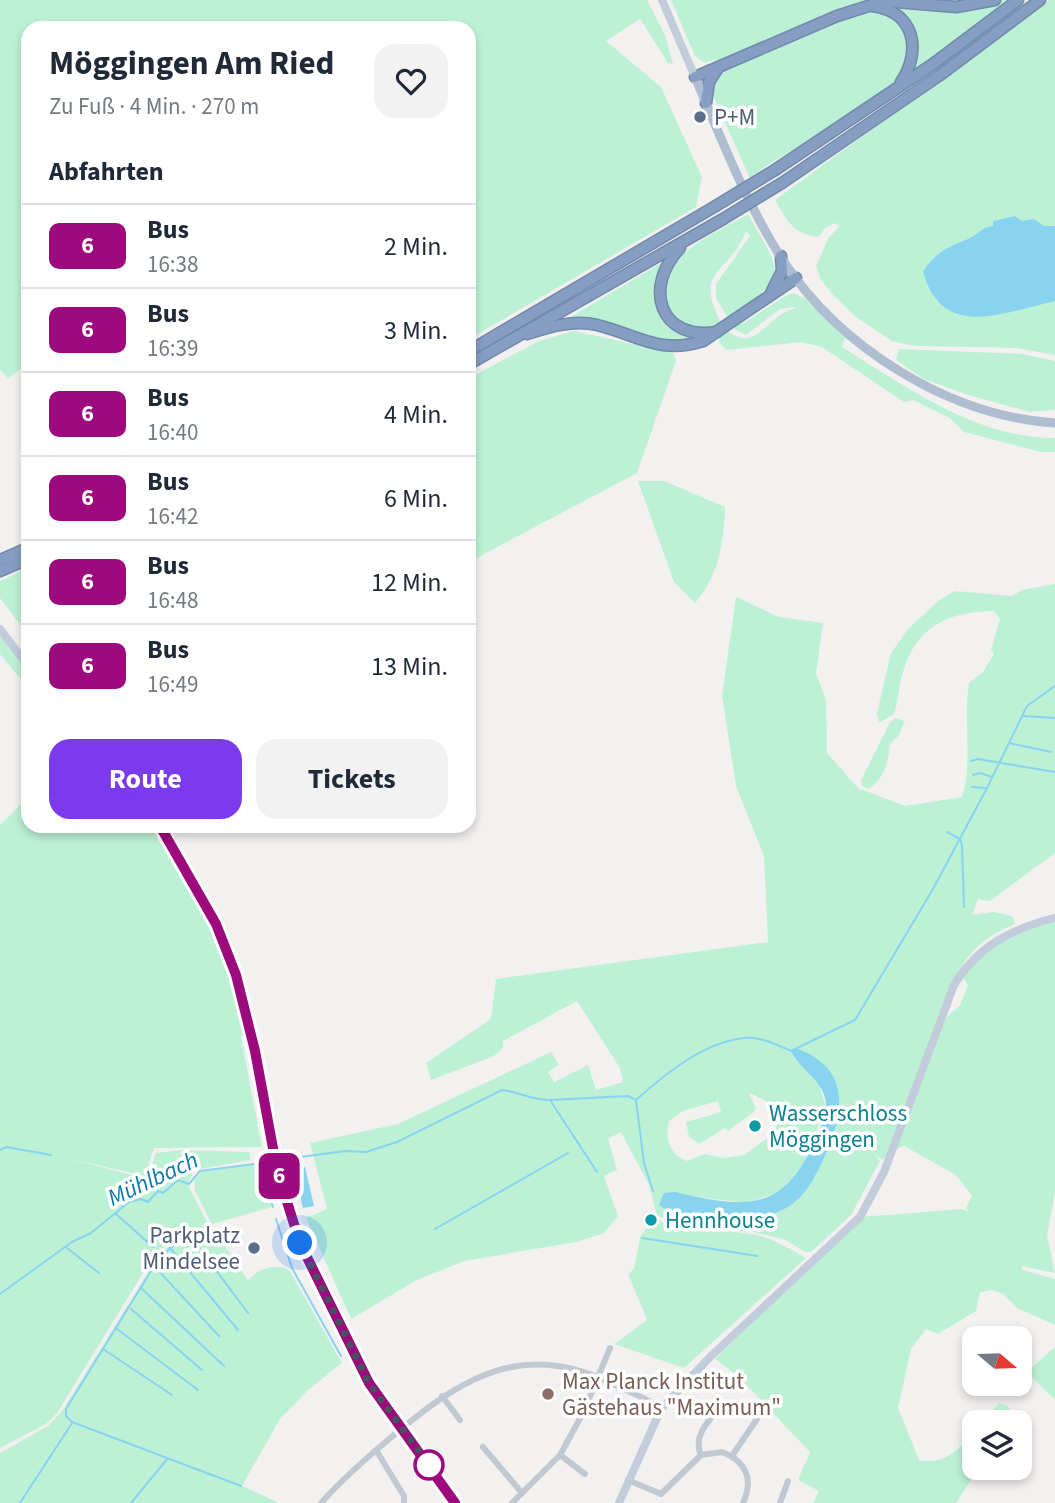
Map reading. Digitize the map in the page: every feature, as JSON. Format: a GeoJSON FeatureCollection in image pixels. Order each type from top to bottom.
{"type":"FeatureCollection","features":[{"type":"Feature","properties":{"kind":"highway"},"geometry":{"type":"LineString","coordinates":[[695,77],[842,14],[884,1],[956,7],[995,0]]}},
{"type":"Feature","properties":{"kind":"highway"},"geometry":{"type":"LineString","coordinates":[[476,347],[775,170],[1018,0]]}},
{"type":"Feature","properties":{"kind":"highway"},"geometry":{"type":"LineString","coordinates":[[476,360],[527,334],[782,183],[940,75],[1040,0]]}},
{"type":"Feature","properties":{"kind":"highway"},"geometry":{"type":"LineString","coordinates":[[862,7],[895,13],[912,36],[912,62],[897,87]]}},
{"type":"Feature","properties":{"kind":"highway"},"geometry":{"type":"LineString","coordinates":[[706,103],[709,82],[720,66]]}},
{"type":"Feature","properties":{"kind":"highway"},"geometry":{"type":"LineString","coordinates":[[690,239],[677,252],[661,277],[659,287],[662,307],[666,316],[684,330],[706,333],[719,331]]}},
{"type":"Feature","properties":{"kind":"highway"},"geometry":{"type":"LineString","coordinates":[[767,298],[779,280],[781,257]]}},
{"type":"Feature","properties":{"kind":"highway"},"geometry":{"type":"LineString","coordinates":[[527,334],[554,326],[596,324],[652,344],[677,348],[704,341],[796,278]]}},
{"type":"Feature","properties":{"kind":"highway"},"geometry":{"type":"LineString","coordinates":[[0,560],[21,551]]}},
{"type":"Feature","properties":{"kind":"highway"},"geometry":{"type":"LineString","coordinates":[[0,571],[21,562]]}},
{"type":"Feature","properties":{"kind":"main road"},"geometry":{"type":"LineString","coordinates":[[695,77],[742,183],[781,257],[796,278],[855,338],[931,389],[980,408],[1055,423]]}},
{"type":"Feature","properties":{"kind":"street"},"geometry":{"type":"LineString","coordinates":[[662,0],[695,77]]}},
{"type":"Feature","properties":{"kind":"street"},"geometry":{"type":"LineString","coordinates":[[1043,422],[1055,418]]}},
{"type":"Feature","properties":{"kind":"street"},"geometry":{"type":"LineString","coordinates":[[0,629],[21,657]]}},
{"type":"Feature","properties":{"kind":"street"},"geometry":{"type":"LineString","coordinates":[[164,833],[216,924],[236,975],[250,1026],[272,1145],[287,1207],[300,1243],[342,1332],[376,1394],[455,1503]]}},
{"type":"Feature","properties":{"kind":"street"},"geometry":{"type":"LineString","coordinates":[[618,1503],[661,1409],[860,1217],[884,1172],[954,985],[965,967],[979,951],[1003,936],[1055,918]]}},
{"type":"Feature","properties":{"kind":"street"},"geometry":{"type":"LineString","coordinates":[[512,1503],[560,1455],[599,1377],[610,1348]]}},
{"type":"Feature","properties":{"kind":"street"},"geometry":{"type":"LineString","coordinates":[[321,1503],[376,1450],[442,1396],[479,1375],[510,1366],[573,1369],[599,1377],[661,1409]]}},
{"type":"Feature","properties":{"kind":"street"},"geometry":{"type":"LineString","coordinates":[[442,1396],[460,1420]]}},
{"type":"Feature","properties":{"kind":"street"},"geometry":{"type":"LineString","coordinates":[[701,1455],[698,1447],[699,1436],[722,1405]]}},
{"type":"Feature","properties":{"kind":"street"},"geometry":{"type":"LineString","coordinates":[[732,1456],[763,1410]]}},
{"type":"Feature","properties":{"kind":"street"},"geometry":{"type":"LineString","coordinates":[[482,1447],[522,1493]]}},
{"type":"Feature","properties":{"kind":"street"},"geometry":{"type":"LineString","coordinates":[[376,1450],[404,1496],[404,1503]]}},
{"type":"Feature","properties":{"kind":"street"},"geometry":{"type":"LineString","coordinates":[[660,1503],[661,1494],[701,1455],[722,1452],[742,1464],[749,1478],[749,1490],[743,1503]]}},
{"type":"Feature","properties":{"kind":"street"},"geometry":{"type":"LineString","coordinates":[[560,1455],[585,1474]]}},
{"type":"Feature","properties":{"kind":"street"},"geometry":{"type":"LineString","coordinates":[[628,1480],[661,1494]]}},
{"type":"Feature","properties":{"kind":"street"},"geometry":{"type":"LineString","coordinates":[[780,1503],[788,1481]]}},
{"type":"Feature","properties":{"kind":"green space"},"geometry":{"type":"Polygon","coordinates":[[[0,0],[647,0],[665,35],[673,64],[668,63],[640,19],[606,41],[661,87],[702,177],[696,207],[476,335],[476,21],[21,21],[21,369],[8,378],[0,370],[0,0]]]}},
{"type":"Feature","properties":{"kind":"green space"},"geometry":{"type":"Polygon","coordinates":[[[671,0],[872,0],[829,13],[746,52],[703,62],[695,56],[671,0]]]}},
{"type":"Feature","properties":{"kind":"green space"},"geometry":{"type":"Polygon","coordinates":[[[1010,0],[911,75],[917,52],[915,35],[905,21],[888,6],[994,3],[1010,0]]]}},
{"type":"Feature","properties":{"kind":"green space"},"geometry":{"type":"Polygon","coordinates":[[[1049,0],[1055,0],[1055,355],[1016,348],[915,346],[892,341],[856,317],[820,278],[816,266],[829,237],[840,226],[835,223],[825,228],[819,237],[810,236],[792,226],[775,200],[1049,0]]]}},
{"type":"Feature","properties":{"kind":"green space"},"geometry":{"type":"Polygon","coordinates":[[[867,9],[892,18],[906,32],[910,43],[909,52],[901,75],[869,104],[750,178],[713,96],[714,79],[726,68],[867,9]]]}},
{"type":"Feature","properties":{"kind":"green space"},"geometry":{"type":"Polygon","coordinates":[[[748,214],[773,262],[771,281],[731,318],[728,318],[716,298],[716,284],[750,236],[746,231],[739,246],[712,282],[714,306],[722,324],[701,329],[683,324],[670,310],[666,301],[667,275],[674,264],[693,246],[748,214]]]}},
{"type":"Feature","properties":{"kind":"green space"},"geometry":{"type":"Polygon","coordinates":[[[663,262],[656,286],[665,318],[703,335],[677,343],[567,319],[663,262]]]}},
{"type":"Feature","properties":{"kind":"green space"},"geometry":{"type":"Polygon","coordinates":[[[793,293],[806,299],[845,338],[842,347],[891,378],[970,420],[1026,436],[1055,438],[1055,452],[1041,452],[964,432],[950,418],[913,400],[904,402],[822,347],[801,342],[726,350],[719,342],[720,335],[727,331],[741,338],[755,335],[780,315],[796,307],[780,309],[746,335],[734,329],[738,324],[793,293]]]}},
{"type":"Feature","properties":{"kind":"green space"},"geometry":{"type":"Polygon","coordinates":[[[574,331],[673,353],[676,361],[637,473],[476,558],[476,374],[539,341],[574,331]]]}},
{"type":"Feature","properties":{"kind":"green space"},"geometry":{"type":"Polygon","coordinates":[[[899,349],[1022,354],[1055,361],[1055,410],[1030,412],[968,395],[924,379],[896,360],[899,349]]]}},
{"type":"Feature","properties":{"kind":"green space"},"geometry":{"type":"Polygon","coordinates":[[[638,481],[664,481],[725,507],[719,558],[710,581],[695,603],[674,582],[638,481]]]}},
{"type":"Feature","properties":{"kind":"green space"},"geometry":{"type":"Polygon","coordinates":[[[21,571],[21,626],[0,598],[0,581],[21,571]]]}},
{"type":"Feature","properties":{"kind":"green space"},"geometry":{"type":"Polygon","coordinates":[[[1055,584],[1055,853],[990,901],[978,899],[972,915],[994,912],[1012,916],[1015,924],[985,940],[965,962],[952,989],[943,1021],[960,1005],[968,985],[963,977],[992,947],[1028,930],[1055,922],[1055,1192],[1047,1235],[1055,1273],[1021,1266],[1023,1270],[1055,1279],[1055,1325],[1017,1308],[1003,1294],[992,1290],[980,1292],[976,1311],[938,1334],[926,1329],[911,1349],[898,1408],[919,1460],[944,1458],[962,1444],[962,1480],[971,1480],[956,1503],[813,1503],[819,1491],[798,1480],[810,1452],[738,1376],[715,1359],[860,1217],[962,1209],[969,1212],[966,1208],[972,1196],[956,1175],[904,1146],[890,1151],[883,1160],[875,1155],[880,1161],[851,1215],[811,1252],[805,1252],[784,1239],[753,1232],[698,1229],[657,1216],[649,1185],[621,1132],[608,1139],[617,1170],[604,1176],[618,1216],[604,1233],[577,1242],[464,1261],[417,1280],[351,1319],[306,1218],[327,1209],[310,1143],[398,1124],[551,1052],[559,1065],[548,1072],[554,1082],[588,1065],[596,1090],[623,1082],[620,1068],[577,1001],[503,1041],[503,1048],[494,1056],[431,1080],[426,1063],[491,1019],[496,979],[768,942],[764,856],[736,786],[722,696],[736,597],[779,617],[823,623],[816,674],[826,700],[827,753],[858,788],[905,806],[962,797],[967,770],[969,683],[983,672],[994,654],[991,650],[1000,619],[994,611],[963,614],[949,618],[926,632],[909,656],[901,677],[894,714],[879,723],[877,713],[891,653],[909,628],[938,601],[955,591],[1012,596],[1022,590],[1055,584]],[[794,1058],[819,1084],[826,1108],[798,1177],[780,1192],[746,1203],[664,1193],[663,1208],[694,1217],[726,1220],[758,1216],[788,1207],[838,1086],[794,1058]],[[749,1093],[756,1109],[754,1112],[728,1131],[725,1128],[699,1144],[689,1137],[686,1122],[721,1112],[718,1101],[683,1111],[669,1121],[668,1140],[672,1150],[687,1161],[704,1154],[725,1158],[744,1155],[773,1134],[780,1119],[766,1101],[749,1093]]]}},
{"type":"Feature","properties":{"kind":"green space"},"geometry":{"type":"Polygon","coordinates":[[[0,636],[21,662],[21,680],[0,654],[0,636]]]}},
{"type":"Feature","properties":{"kind":"green space"},"geometry":{"type":"Polygon","coordinates":[[[896,718],[905,721],[899,735],[890,744],[882,774],[869,789],[862,786],[861,780],[890,722],[896,718]]]}},
{"type":"Feature","properties":{"kind":"green space"},"geometry":{"type":"Polygon","coordinates":[[[21,804],[21,833],[157,833],[184,874],[211,924],[231,977],[248,1032],[241,1037],[262,1147],[154,1148],[145,1176],[66,1158],[148,1179],[156,1153],[182,1150],[250,1152],[250,1160],[195,1170],[188,1182],[189,1187],[209,1226],[179,1236],[154,1255],[57,1413],[46,1424],[0,1448],[0,825],[21,804]]]}},
{"type":"Feature","properties":{"kind":"green space"},"geometry":{"type":"Polygon","coordinates":[[[251,1164],[261,1169],[272,1207],[212,1224],[195,1191],[194,1181],[201,1172],[251,1164]]]}},
{"type":"Feature","properties":{"kind":"green space"},"geometry":{"type":"Polygon","coordinates":[[[658,1220],[693,1229],[758,1235],[780,1243],[806,1258],[684,1368],[614,1344],[647,1320],[628,1274],[634,1269],[640,1238],[645,1229],[656,1228],[658,1220]]]}},
{"type":"Feature","properties":{"kind":"green space"},"geometry":{"type":"Polygon","coordinates":[[[211,1233],[221,1240],[248,1281],[267,1268],[289,1270],[342,1363],[308,1390],[280,1419],[242,1486],[279,1503],[0,1503],[0,1453],[48,1426],[62,1411],[159,1255],[168,1247],[192,1235],[196,1240],[211,1233]]]}},
{"type":"Feature","properties":{"kind":"green space"},"geometry":{"type":"Polygon","coordinates":[[[1055,1347],[1055,1400],[1032,1377],[1032,1368],[1055,1347]]]}},
{"type":"Feature","properties":{"kind":"green space"},"geometry":{"type":"Polygon","coordinates":[[[999,1403],[1008,1406],[1010,1410],[993,1410],[999,1403]]]}},
{"type":"Feature","properties":{"kind":"water"},"geometry":{"type":"Polygon","coordinates":[[[1015,216],[1022,221],[1034,219],[1044,226],[1055,226],[1055,301],[978,317],[960,315],[945,307],[932,293],[923,271],[943,251],[993,226],[993,221],[1015,216]]]}},
{"type":"Feature","properties":{"kind":"water"},"geometry":{"type":"Polygon","coordinates":[[[798,1049],[816,1058],[828,1069],[836,1082],[839,1096],[839,1112],[830,1144],[813,1180],[800,1198],[788,1207],[767,1216],[729,1221],[672,1212],[659,1205],[664,1193],[675,1192],[739,1202],[757,1200],[788,1184],[813,1144],[826,1110],[822,1091],[791,1051],[798,1049]]]}},
{"type":"Feature","properties":{"kind":"water"},"geometry":{"type":"Polygon","coordinates":[[[305,1167],[314,1206],[303,1208],[294,1170],[305,1167]]]}},
{"type":"Feature","properties":{"kind":"waterway"},"geometry":{"type":"LineString","coordinates":[[636,1100],[672,1070],[714,1046],[744,1038],[756,1038],[791,1051],[855,1020],[933,889],[1027,706],[1055,686]]}},
{"type":"Feature","properties":{"kind":"waterway"},"geometry":{"type":"LineString","coordinates":[[1022,716],[1055,718]]}},
{"type":"Feature","properties":{"kind":"waterway"},"geometry":{"type":"LineString","coordinates":[[1009,743],[1051,752]]}},
{"type":"Feature","properties":{"kind":"waterway"},"geometry":{"type":"LineString","coordinates":[[971,761],[978,759],[1055,772]]}},
{"type":"Feature","properties":{"kind":"waterway"},"geometry":{"type":"LineString","coordinates":[[973,775],[980,773],[992,777]]}},
{"type":"Feature","properties":{"kind":"waterway"},"geometry":{"type":"LineString","coordinates":[[972,787],[987,788]]}},
{"type":"Feature","properties":{"kind":"waterway"},"geometry":{"type":"LineString","coordinates":[[947,832],[960,839],[962,845],[964,907]]}},
{"type":"Feature","properties":{"kind":"waterway"},"geometry":{"type":"LineString","coordinates":[[293,1158],[345,1151],[366,1152],[397,1142],[502,1090],[550,1100],[597,1172]]}},
{"type":"Feature","properties":{"kind":"waterway"},"geometry":{"type":"LineString","coordinates":[[550,1100],[628,1096],[636,1100],[644,1163],[653,1191]]}},
{"type":"Feature","properties":{"kind":"waterway"},"geometry":{"type":"LineString","coordinates":[[0,1150],[6,1147],[51,1155]]}},
{"type":"Feature","properties":{"kind":"waterway"},"geometry":{"type":"LineString","coordinates":[[435,1229],[568,1153]]}},
{"type":"Feature","properties":{"kind":"waterway","name":"Mühlbach"},"geometry":{"type":"LineString","coordinates":[[0,1294],[72,1242],[91,1233],[129,1202],[141,1199],[148,1202],[158,1191],[163,1193],[178,1180],[189,1184],[200,1171],[261,1163]]}},
{"type":"Feature","properties":{"kind":"waterway"},"geometry":{"type":"LineString","coordinates":[[259,1165],[273,1207]]}},
{"type":"Feature","properties":{"kind":"waterway"},"geometry":{"type":"LineString","coordinates":[[115,1213],[153,1247]]}},
{"type":"Feature","properties":{"kind":"waterway","name":"Mühlbach"},"geometry":{"type":"LineString","coordinates":[[276,1219],[292,1268],[341,1356]]}},
{"type":"Feature","properties":{"kind":"waterway"},"geometry":{"type":"LineString","coordinates":[[241,1486],[72,1422],[66,1416],[66,1409],[154,1266],[170,1248],[191,1237],[248,1313]]}},
{"type":"Feature","properties":{"kind":"waterway"},"geometry":{"type":"LineString","coordinates":[[642,1238],[757,1256]]}},
{"type":"Feature","properties":{"kind":"waterway"},"geometry":{"type":"LineString","coordinates":[[67,1248],[99,1273]]}},
{"type":"Feature","properties":{"kind":"waterway"},"geometry":{"type":"LineString","coordinates":[[170,1248],[238,1330]]}},
{"type":"Feature","properties":{"kind":"waterway"},"geometry":{"type":"LineString","coordinates":[[155,1267],[219,1336]]}},
{"type":"Feature","properties":{"kind":"waterway"},"geometry":{"type":"LineString","coordinates":[[141,1288],[224,1366]]}},
{"type":"Feature","properties":{"kind":"waterway"},"geometry":{"type":"LineString","coordinates":[[131,1309],[202,1370]]}},
{"type":"Feature","properties":{"kind":"waterway"},"geometry":{"type":"LineString","coordinates":[[117,1329],[198,1390]]}},
{"type":"Feature","properties":{"kind":"waterway"},"geometry":{"type":"LineString","coordinates":[[103,1349],[172,1395]]}},
{"type":"Feature","properties":{"kind":"waterway"},"geometry":{"type":"LineString","coordinates":[[20,1503],[72,1423]]}},
{"type":"Feature","properties":{"kind":"waterway"},"geometry":{"type":"LineString","coordinates":[[131,1503],[168,1458]]}},
{"type":"Feature","properties":{"kind":"bus line","name":"6"},"geometry":{"type":"LineString","coordinates":[[165,833],[216,924],[236,975],[250,1026],[277,1170],[300,1243],[353,1354],[382,1405],[455,1503]]}},
{"type":"Feature","properties":{"kind":"place","name":"P+M"},"geometry":{"type":"Point","coordinates":[700,117]}},
{"type":"Feature","properties":{"kind":"place","name":"Wasserschloss Möggingen"},"geometry":{"type":"Point","coordinates":[755,1126]}},
{"type":"Feature","properties":{"kind":"place","name":"Hennhouse"},"geometry":{"type":"Point","coordinates":[651,1220]}},
{"type":"Feature","properties":{"kind":"place","name":"Parkplatz Mindelsee"},"geometry":{"type":"Point","coordinates":[254,1248]}},
{"type":"Feature","properties":{"kind":"place","name":"Max Planck Institut Gästehaus \"Maximum\""},"geometry":{"type":"Point","coordinates":[548,1394]}},
{"type":"Feature","properties":{"kind":"route"},"geometry":{"type":"LineString","coordinates":[[300,1243],[369,1383],[382,1405],[429,1465]]}}]}
